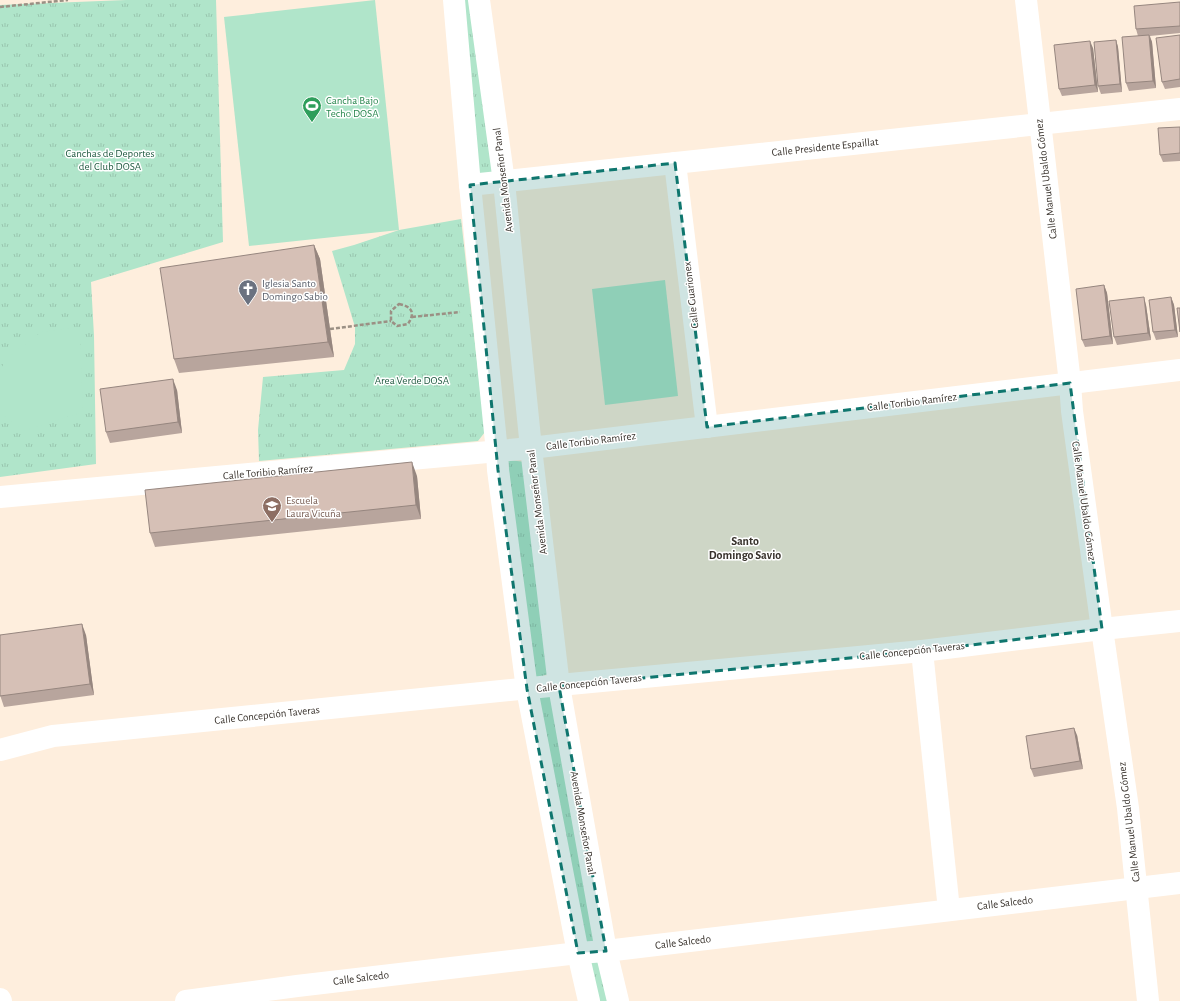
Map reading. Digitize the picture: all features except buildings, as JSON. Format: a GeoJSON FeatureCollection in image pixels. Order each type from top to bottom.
{"type":"FeatureCollection","features":[{"type":"Feature","properties":{"kind":"street"},"geometry":{"type":"LineString","coordinates":[[454,0],[470,185],[498,470],[527,689],[578,953],[589,1001]]}},
{"type":"Feature","properties":{"kind":"street","name":"Avenida Monseñor Panal"},"geometry":{"type":"LineString","coordinates":[[479,0],[504,182],[531,448],[559,686],[606,951],[618,1001]]}},
{"type":"Feature","properties":{"kind":"street","name":"Calle Manuel Ubaldo Gómez"},"geometry":{"type":"LineString","coordinates":[[1026,0],[1072,411],[1128,808],[1148,1001]]}},
{"type":"Feature","properties":{"kind":"street","name":"Calle Presidente Espaillat"},"geometry":{"type":"LineString","coordinates":[[470,185],[1180,109]]}},
{"type":"Feature","properties":{"kind":"street","name":"Calle Guarionex"},"geometry":{"type":"LineString","coordinates":[[675,163],[707,427]]}},
{"type":"Feature","properties":{"kind":"street","name":"Calle Toribio Ramírez"},"geometry":{"type":"LineString","coordinates":[[0,497],[497,452],[1180,370]]}},
{"type":"Feature","properties":{"kind":"street","name":"Calle Concepción Taveras"},"geometry":{"type":"LineString","coordinates":[[0,750],[53,736],[922,651],[1102,628],[1180,621]]}},
{"type":"Feature","properties":{"kind":"street"},"geometry":{"type":"LineString","coordinates":[[922,651],[949,910]]}},
{"type":"Feature","properties":{"kind":"street","name":"Calle Salcedo"},"geometry":{"type":"LineString","coordinates":[[186,1001],[305,985],[1180,883]]}},
{"type":"Feature","properties":{"kind":"path"},"geometry":{"type":"LineString","coordinates":[[0,7],[68,0]]}},
{"type":"Feature","properties":{"kind":"path"},"geometry":{"type":"LineString","coordinates":[[399,304],[407,306],[412,311],[412,317],[408,324],[397,326],[392,320],[391,311],[399,304]]}},
{"type":"Feature","properties":{"kind":"path"},"geometry":{"type":"LineString","coordinates":[[330,329],[392,320]]}},
{"type":"Feature","properties":{"kind":"highlighted area"},"geometry":{"type":"Polygon","coordinates":[[[675,163],[707,427],[1070,383],[1102,629],[922,651],[559,686],[606,951],[578,953],[527,689],[498,470],[470,185],[675,163]]]}},
{"type":"Feature","properties":{"kind":"green space","name":"Canchas de Deportes del Club DOSA"},"geometry":{"type":"Polygon","coordinates":[[[126,0],[216,0],[223,242],[91,282],[94,336],[96,464],[0,477],[0,5],[126,0]]]}},
{"type":"Feature","properties":{"kind":"green space","name":"Cancha Bajo Techo DOSA"},"geometry":{"type":"Polygon","coordinates":[[[375,0],[399,230],[249,246],[224,17],[375,0]]]}},
{"type":"Feature","properties":{"kind":"green space"},"geometry":{"type":"Polygon","coordinates":[[[460,0],[471,0],[496,175],[479,177],[460,0]]]}},
{"type":"Feature","properties":{"kind":"green space","name":"Area Verde DOSA"},"geometry":{"type":"Polygon","coordinates":[[[461,219],[485,432],[478,441],[259,461],[258,430],[263,377],[344,370],[355,344],[355,327],[332,251],[399,230],[461,219]]]}},
{"type":"Feature","properties":{"kind":"green space"},"geometry":{"type":"Polygon","coordinates":[[[665,280],[678,396],[605,405],[592,289],[665,280]]]}},
{"type":"Feature","properties":{"kind":"green space"},"geometry":{"type":"Polygon","coordinates":[[[69,328],[80,338],[83,412],[23,431],[0,412],[0,370],[7,358],[41,332],[69,328]]]}},
{"type":"Feature","properties":{"kind":"green space"},"geometry":{"type":"Polygon","coordinates":[[[508,460],[526,462],[548,674],[534,679],[513,516],[508,460]]]}},
{"type":"Feature","properties":{"kind":"green space"},"geometry":{"type":"Polygon","coordinates":[[[554,692],[600,946],[581,947],[534,695],[554,692]]]}},
{"type":"Feature","properties":{"kind":"green space"},"geometry":{"type":"Polygon","coordinates":[[[602,956],[612,1001],[593,1001],[584,958],[602,956]]]}},
{"type":"Feature","properties":{"kind":"place","name":"Cancha Bajo Techo DOSA"},"geometry":{"type":"Point","coordinates":[312,123]}},
{"type":"Feature","properties":{"kind":"place","name":"Iglesia Santo Domingo Sabio"},"geometry":{"type":"Point","coordinates":[248,306]}},
{"type":"Feature","properties":{"kind":"place","name":"Escuela Laura Vicuña"},"geometry":{"type":"Point","coordinates":[272,523]}},
{"type":"Feature","properties":{"kind":"district","name":"Santo Domingo Savio"},"geometry":{"type":"Point","coordinates":[745,548]}}]}
